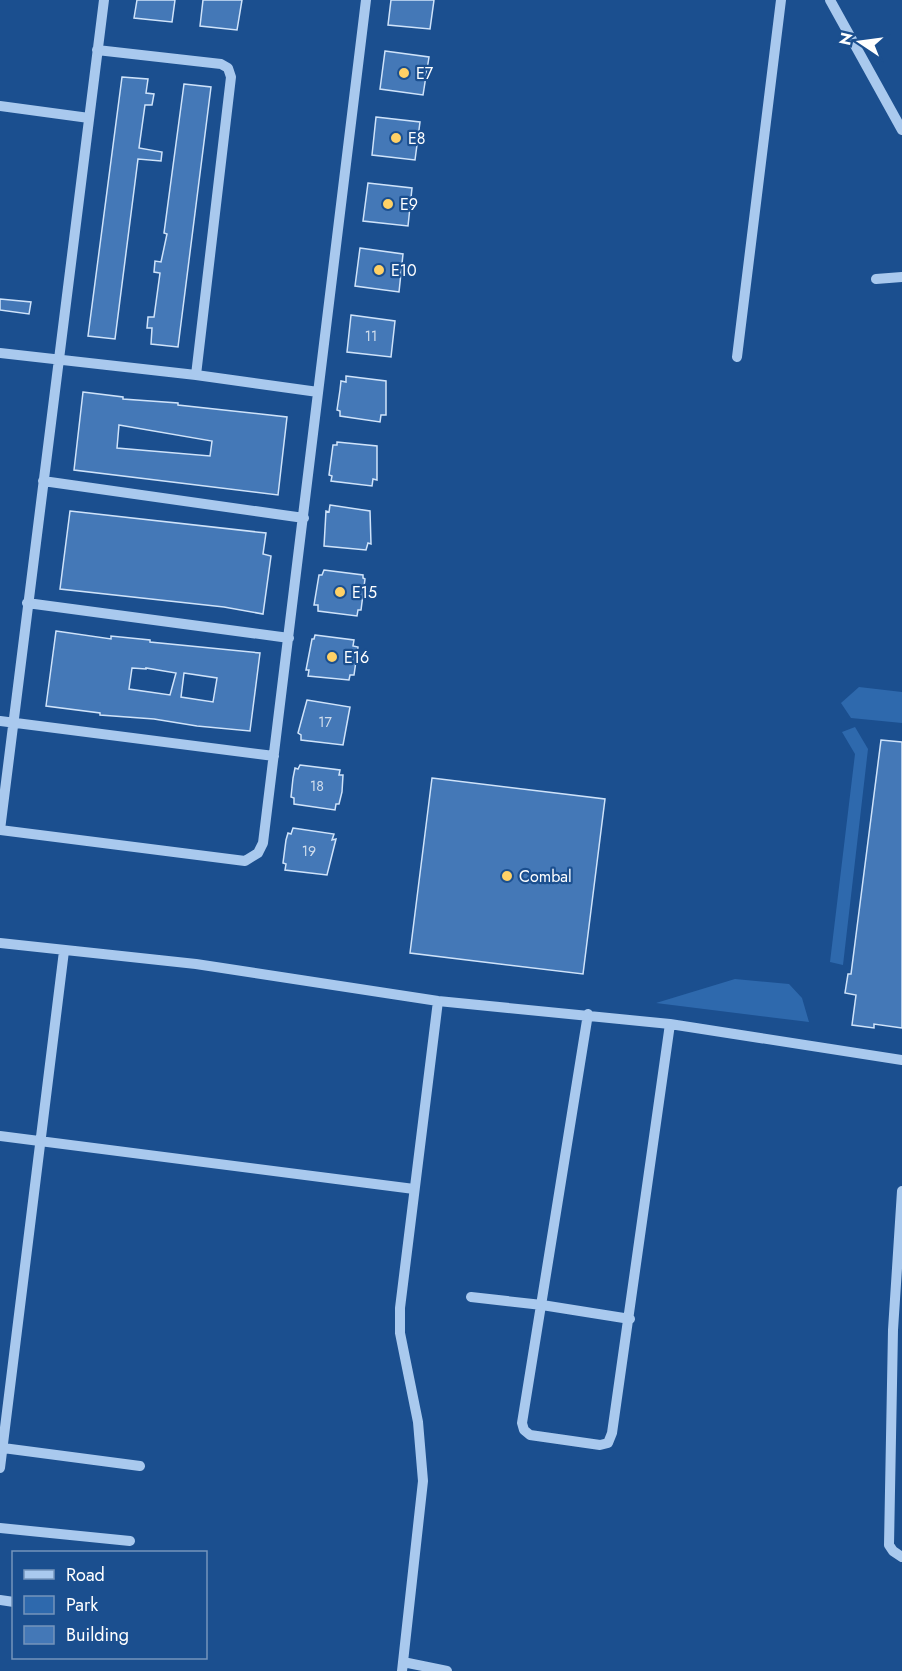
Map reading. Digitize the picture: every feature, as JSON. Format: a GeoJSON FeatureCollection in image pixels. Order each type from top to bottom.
{"type":"FeatureCollection","features":[{"type":"Feature","properties":{"kind":"street"},"geometry":{"type":"LineString","coordinates":[[104,0],[57,360],[0,830],[245,861],[258,853],[263,843],[366,0]]}},
{"type":"Feature","properties":{"kind":"street"},"geometry":{"type":"LineString","coordinates":[[737,357],[781,0]]}},
{"type":"Feature","properties":{"kind":"street"},"geometry":{"type":"LineString","coordinates":[[830,0],[902,130]]}},
{"type":"Feature","properties":{"kind":"street"},"geometry":{"type":"LineString","coordinates":[[97,50],[221,64],[228,68],[230,74],[196,375]]}},
{"type":"Feature","properties":{"kind":"street"},"geometry":{"type":"LineString","coordinates":[[0,106],[89,118]]}},
{"type":"Feature","properties":{"kind":"street"},"geometry":{"type":"LineString","coordinates":[[876,279],[902,277]]}},
{"type":"Feature","properties":{"kind":"street"},"geometry":{"type":"LineString","coordinates":[[0,353],[196,375],[318,392]]}},
{"type":"Feature","properties":{"kind":"street"},"geometry":{"type":"LineString","coordinates":[[44,481],[304,518]]}},
{"type":"Feature","properties":{"kind":"street"},"geometry":{"type":"LineString","coordinates":[[27,603],[289,638]]}},
{"type":"Feature","properties":{"kind":"street"},"geometry":{"type":"LineString","coordinates":[[0,721],[274,756]]}},
{"type":"Feature","properties":{"kind":"street"},"geometry":{"type":"LineString","coordinates":[[0,943],[196,964],[438,1000],[670,1024],[902,1060]]}},
{"type":"Feature","properties":{"kind":"street"},"geometry":{"type":"LineString","coordinates":[[0,1468],[3,1448],[3,1416],[64,951]]}},
{"type":"Feature","properties":{"kind":"street"},"geometry":{"type":"LineString","coordinates":[[438,1000],[400,1308],[400,1333],[418,1422],[423,1481],[403,1666],[447,1671]]}},
{"type":"Feature","properties":{"kind":"street"},"geometry":{"type":"LineString","coordinates":[[588,1014],[522,1423],[524,1430],[530,1435],[600,1445],[608,1443],[612,1433],[630,1319],[670,1024]]}},
{"type":"Feature","properties":{"kind":"street"},"geometry":{"type":"LineString","coordinates":[[0,1136],[414,1189]]}},
{"type":"Feature","properties":{"kind":"street"},"geometry":{"type":"LineString","coordinates":[[902,1191],[889,1545],[902,1557]]}},
{"type":"Feature","properties":{"kind":"street"},"geometry":{"type":"LineString","coordinates":[[471,1297],[542,1305],[630,1319]]}},
{"type":"Feature","properties":{"kind":"street"},"geometry":{"type":"LineString","coordinates":[[3,1448],[140,1467]]}},
{"type":"Feature","properties":{"kind":"street"},"geometry":{"type":"LineString","coordinates":[[0,1528],[130,1541]]}},
{"type":"Feature","properties":{"kind":"green space"},"geometry":{"type":"Polygon","coordinates":[[[859,687],[902,692],[902,723],[851,718],[841,703],[859,687]]]}},
{"type":"Feature","properties":{"kind":"green space"},"geometry":{"type":"Polygon","coordinates":[[[855,727],[868,749],[843,965],[830,962],[855,754],[842,732],[855,727]]]}},
{"type":"Feature","properties":{"kind":"green space"},"geometry":{"type":"Polygon","coordinates":[[[735,979],[789,984],[802,998],[809,1022],[656,1003],[735,979]]]}},
{"type":"Feature","properties":{"kind":"building"},"geometry":{"type":"Polygon","coordinates":[[[137,0],[175,0],[172,22],[134,18],[137,0]]]}},
{"type":"Feature","properties":{"kind":"building"},"geometry":{"type":"Polygon","coordinates":[[[203,0],[242,0],[237,30],[200,26],[203,0]]]}},
{"type":"Feature","properties":{"kind":"building"},"geometry":{"type":"Polygon","coordinates":[[[391,0],[434,0],[430,29],[388,25],[391,0]]]}},
{"type":"Feature","properties":{"kind":"building","name":"E7"},"geometry":{"type":"Polygon","coordinates":[[[385,51],[429,57],[423,95],[380,89],[385,51]]]}},
{"type":"Feature","properties":{"kind":"building"},"geometry":{"type":"Polygon","coordinates":[[[122,77],[148,79],[146,93],[154,94],[152,105],[145,105],[139,148],[162,152],[161,161],[138,159],[115,339],[88,336],[122,77]]]}},
{"type":"Feature","properties":{"kind":"building"},"geometry":{"type":"Polygon","coordinates":[[[184,84],[211,87],[178,347],[151,344],[152,328],[147,328],[148,317],[154,317],[160,273],[154,272],[155,261],[161,262],[167,234],[164,233],[184,84]]]}},
{"type":"Feature","properties":{"kind":"building","name":"E8"},"geometry":{"type":"Polygon","coordinates":[[[376,117],[420,122],[415,160],[372,155],[376,117]]]}},
{"type":"Feature","properties":{"kind":"building","name":"E9"},"geometry":{"type":"Polygon","coordinates":[[[368,183],[412,188],[408,226],[363,221],[368,183]]]}},
{"type":"Feature","properties":{"kind":"building","name":"E10"},"geometry":{"type":"Polygon","coordinates":[[[360,248],[403,254],[399,292],[355,286],[360,248]]]}},
{"type":"Feature","properties":{"kind":"building"},"geometry":{"type":"Polygon","coordinates":[[[0,299],[31,302],[29,314],[0,310],[0,299]]]}},
{"type":"Feature","properties":{"kind":"building"},"geometry":{"type":"Polygon","coordinates":[[[351,315],[395,321],[391,357],[347,352],[351,315]]]}},
{"type":"Feature","properties":{"kind":"building"},"geometry":{"type":"Polygon","coordinates":[[[346,376],[386,381],[386,415],[381,415],[380,422],[340,416],[340,411],[337,410],[341,381],[346,382],[346,376]]]}},
{"type":"Feature","properties":{"kind":"building"},"geometry":{"type":"Polygon","coordinates":[[[83,392],[123,397],[123,399],[178,403],[178,405],[287,417],[278,495],[74,470],[83,392]],[[119,425],[117,448],[210,456],[212,441],[119,425]]]}},
{"type":"Feature","properties":{"kind":"building"},"geometry":{"type":"Polygon","coordinates":[[[337,442],[377,446],[377,480],[373,479],[372,486],[331,481],[332,476],[329,475],[333,445],[337,445],[337,442]]]}},
{"type":"Feature","properties":{"kind":"building"},"geometry":{"type":"Polygon","coordinates":[[[330,505],[370,511],[371,544],[368,543],[366,550],[324,546],[326,511],[329,512],[330,505]]]}},
{"type":"Feature","properties":{"kind":"building"},"geometry":{"type":"Polygon","coordinates":[[[70,511],[266,533],[263,554],[271,556],[263,614],[224,607],[60,589],[70,511]]]}},
{"type":"Feature","properties":{"kind":"building","name":"E15"},"geometry":{"type":"Polygon","coordinates":[[[324,570],[363,575],[365,579],[361,610],[358,610],[357,616],[318,611],[318,605],[314,605],[319,575],[322,575],[324,570]]]}},
{"type":"Feature","properties":{"kind":"building"},"geometry":{"type":"Polygon","coordinates":[[[56,631],[111,639],[111,636],[260,653],[250,731],[100,715],[100,713],[46,706],[56,631]],[[132,668],[129,689],[170,695],[176,673],[132,668]],[[184,673],[181,697],[213,702],[217,678],[184,673]]]}},
{"type":"Feature","properties":{"kind":"building","name":"E16"},"geometry":{"type":"Polygon","coordinates":[[[315,635],[354,640],[353,646],[358,647],[354,675],[350,675],[349,680],[308,676],[309,670],[306,670],[312,639],[315,635]]]}},
{"type":"Feature","properties":{"kind":"building"},"geometry":{"type":"Polygon","coordinates":[[[307,700],[350,707],[343,745],[301,740],[301,735],[298,733],[307,700]]]}},
{"type":"Feature","properties":{"kind":"building"},"geometry":{"type":"Polygon","coordinates":[[[881,740],[902,742],[902,1028],[874,1024],[874,1028],[852,1025],[856,995],[845,993],[848,974],[851,974],[881,740]]]}},
{"type":"Feature","properties":{"kind":"building"},"geometry":{"type":"Polygon","coordinates":[[[300,765],[340,770],[339,775],[343,775],[342,792],[335,810],[294,804],[294,798],[291,797],[293,778],[295,768],[298,769],[300,765]]]}},
{"type":"Feature","properties":{"kind":"building","name":"Combal"},"geometry":{"type":"Polygon","coordinates":[[[432,778],[605,799],[583,974],[410,953],[432,778]]]}},
{"type":"Feature","properties":{"kind":"building"},"geometry":{"type":"Polygon","coordinates":[[[293,828],[334,834],[332,840],[336,839],[327,875],[285,870],[286,864],[283,863],[286,840],[293,828]]]}},
{"type":"Feature","properties":{"kind":"place","name":"E7"},"geometry":{"type":"Point","coordinates":[404,73]}},
{"type":"Feature","properties":{"kind":"place","name":"E8"},"geometry":{"type":"Point","coordinates":[396,138]}},
{"type":"Feature","properties":{"kind":"place","name":"E9"},"geometry":{"type":"Point","coordinates":[388,204]}},
{"type":"Feature","properties":{"kind":"place","name":"E10"},"geometry":{"type":"Point","coordinates":[379,270]}},
{"type":"Feature","properties":{"kind":"place","name":"E15"},"geometry":{"type":"Point","coordinates":[340,592]}},
{"type":"Feature","properties":{"kind":"place","name":"E16"},"geometry":{"type":"Point","coordinates":[332,657]}},
{"type":"Feature","properties":{"kind":"place","name":"Combal"},"geometry":{"type":"Point","coordinates":[507,876]}}]}
